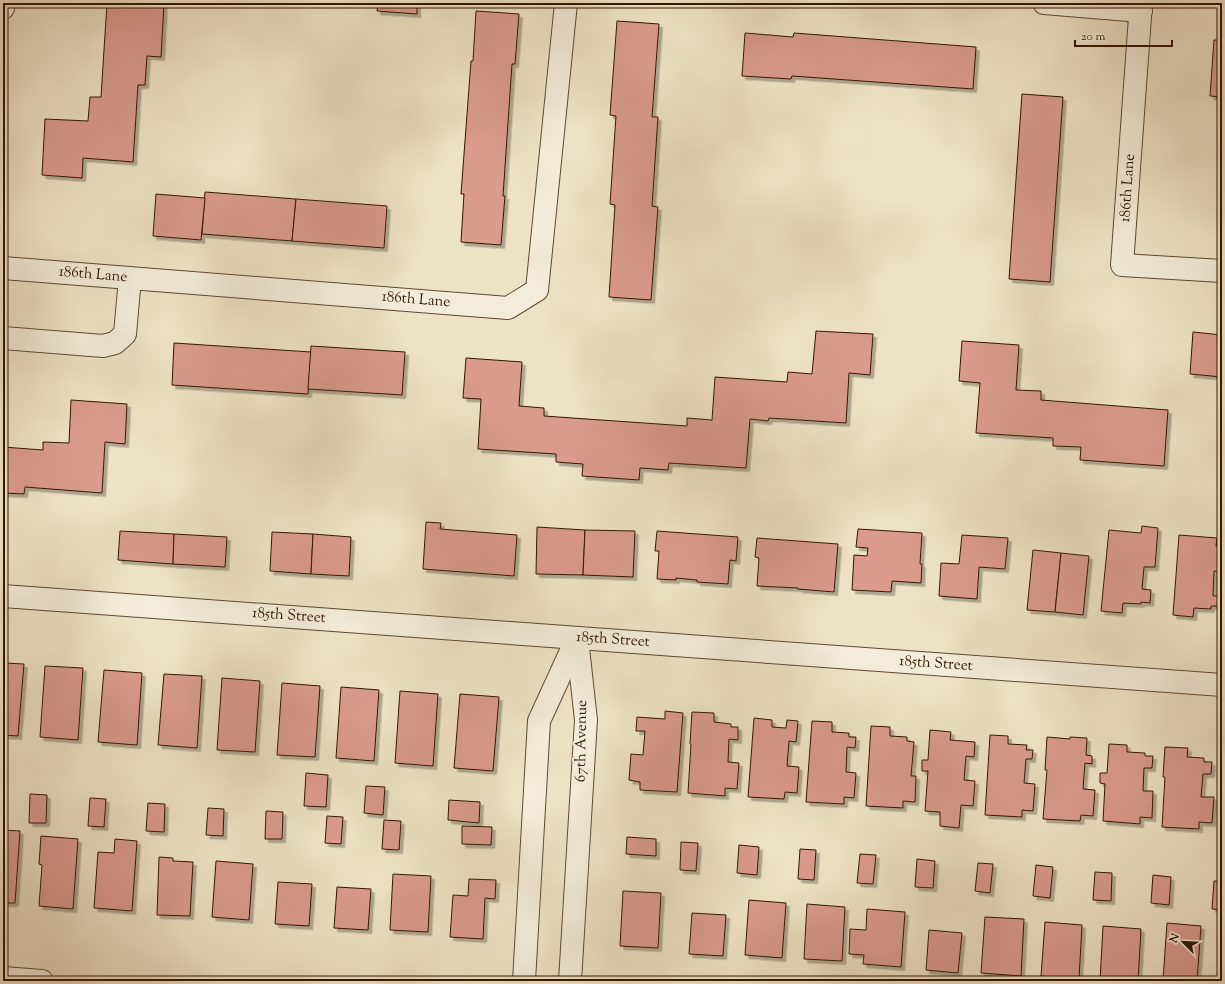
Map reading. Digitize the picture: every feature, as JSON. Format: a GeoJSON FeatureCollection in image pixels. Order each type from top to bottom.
{"type":"FeatureCollection","features":[{"type":"Feature","properties":{"kind":"street"},"geometry":{"type":"LineString","coordinates":[[3,3],[3,8]]}},
{"type":"Feature","properties":{"kind":"street","name":"186th Lane"},"geometry":{"type":"LineString","coordinates":[[3,268],[508,308],[537,290],[566,3]]}},
{"type":"Feature","properties":{"kind":"street","name":"186th Lane"},"geometry":{"type":"LineString","coordinates":[[1044,3],[1141,7],[1122,265],[1222,271]]}},
{"type":"Feature","properties":{"kind":"street"},"geometry":{"type":"LineString","coordinates":[[3,338],[103,346],[115,343],[125,334],[130,278]]}},
{"type":"Feature","properties":{"kind":"street","name":"185th Street"},"geometry":{"type":"LineString","coordinates":[[3,596],[1222,685]]}},
{"type":"Feature","properties":{"kind":"street"},"geometry":{"type":"LineString","coordinates":[[524,981],[539,721],[577,638]]}},
{"type":"Feature","properties":{"kind":"street","name":"67th Avenue"},"geometry":{"type":"LineString","coordinates":[[570,981],[586,720],[577,638]]}},
{"type":"Feature","properties":{"kind":"street"},"geometry":{"type":"LineString","coordinates":[[3,978],[42,981]]}},
{"type":"Feature","properties":{"kind":"building"},"geometry":{"type":"Polygon","coordinates":[[[107,3],[164,3],[161,57],[147,56],[145,85],[138,85],[133,162],[83,158],[82,178],[42,175],[45,119],[88,121],[90,97],[101,97],[107,3]]]}},
{"type":"Feature","properties":{"kind":"building"},"geometry":{"type":"Polygon","coordinates":[[[378,3],[417,3],[417,14],[377,11],[378,3]]]}},
{"type":"Feature","properties":{"kind":"building"},"geometry":{"type":"Polygon","coordinates":[[[476,11],[519,14],[515,64],[512,64],[501,245],[461,242],[464,194],[461,194],[476,11]]]}},
{"type":"Feature","properties":{"kind":"building"},"geometry":{"type":"Polygon","coordinates":[[[617,21],[659,24],[652,117],[658,117],[652,206],[658,207],[651,300],[609,297],[615,205],[610,204],[616,116],[610,115],[617,21]]]}},
{"type":"Feature","properties":{"kind":"building"},"geometry":{"type":"Polygon","coordinates":[[[745,33],[793,37],[794,33],[976,47],[973,89],[792,76],[791,79],[742,76],[745,33]]]}},
{"type":"Feature","properties":{"kind":"building"},"geometry":{"type":"Polygon","coordinates":[[[1214,40],[1222,40],[1222,97],[1210,96],[1214,40]]]}},
{"type":"Feature","properties":{"kind":"building"},"geometry":{"type":"Polygon","coordinates":[[[1022,94],[1063,97],[1050,282],[1009,279],[1022,94]]]}},
{"type":"Feature","properties":{"kind":"building"},"geometry":{"type":"Polygon","coordinates":[[[205,192],[296,199],[292,241],[202,234],[205,192]]]}},
{"type":"Feature","properties":{"kind":"building"},"geometry":{"type":"Polygon","coordinates":[[[156,194],[205,198],[201,240],[153,236],[156,194]]]}},
{"type":"Feature","properties":{"kind":"building"},"geometry":{"type":"Polygon","coordinates":[[[296,199],[387,206],[384,248],[292,241],[296,199]]]}},
{"type":"Feature","properties":{"kind":"building"},"geometry":{"type":"Polygon","coordinates":[[[816,331],[873,334],[870,375],[849,373],[846,423],[769,418],[768,421],[750,419],[746,468],[669,463],[668,470],[640,468],[639,480],[582,476],[583,464],[556,462],[556,454],[478,449],[481,399],[463,398],[466,358],[522,362],[519,406],[544,408],[544,416],[687,426],[687,418],[712,420],[715,377],[787,382],[788,372],[812,374],[816,331]]]}},
{"type":"Feature","properties":{"kind":"building"},"geometry":{"type":"Polygon","coordinates":[[[1193,332],[1222,335],[1222,377],[1190,374],[1193,332]]]}},
{"type":"Feature","properties":{"kind":"building"},"geometry":{"type":"Polygon","coordinates":[[[962,341],[1019,345],[1016,390],[1041,391],[1041,400],[1168,410],[1164,466],[1080,460],[1081,447],[1053,446],[1053,438],[976,433],[980,383],[959,381],[962,341]]]}},
{"type":"Feature","properties":{"kind":"building"},"geometry":{"type":"Polygon","coordinates":[[[174,343],[311,352],[308,394],[172,385],[174,343]]]}},
{"type":"Feature","properties":{"kind":"building"},"geometry":{"type":"Polygon","coordinates":[[[311,346],[405,352],[402,395],[308,389],[311,346]]]}},
{"type":"Feature","properties":{"kind":"building"},"geometry":{"type":"Polygon","coordinates":[[[71,400],[127,404],[125,444],[105,442],[102,493],[25,487],[24,494],[3,493],[3,447],[43,450],[43,442],[69,443],[71,400]]]}},
{"type":"Feature","properties":{"kind":"building"},"geometry":{"type":"Polygon","coordinates":[[[426,522],[441,523],[440,529],[517,535],[514,576],[423,569],[426,522]]]}},
{"type":"Feature","properties":{"kind":"building"},"geometry":{"type":"Polygon","coordinates":[[[1142,526],[1158,528],[1155,567],[1144,567],[1142,589],[1151,590],[1150,603],[1123,603],[1122,613],[1101,611],[1109,530],[1141,533],[1142,526]]]}},
{"type":"Feature","properties":{"kind":"building"},"geometry":{"type":"Polygon","coordinates":[[[537,527],[585,530],[583,575],[536,574],[537,527]]]}},
{"type":"Feature","properties":{"kind":"building"},"geometry":{"type":"Polygon","coordinates":[[[858,529],[922,533],[920,564],[922,564],[921,583],[892,581],[891,592],[852,590],[854,555],[867,556],[868,548],[856,547],[858,529]]]}},
{"type":"Feature","properties":{"kind":"building"},"geometry":{"type":"Polygon","coordinates":[[[585,530],[635,531],[633,577],[583,575],[585,530]]]}},
{"type":"Feature","properties":{"kind":"building"},"geometry":{"type":"Polygon","coordinates":[[[120,531],[174,534],[173,564],[118,560],[120,531]]]}},
{"type":"Feature","properties":{"kind":"building"},"geometry":{"type":"Polygon","coordinates":[[[657,531],[738,537],[736,561],[730,560],[728,584],[697,582],[697,580],[676,578],[676,580],[657,579],[659,551],[655,551],[657,531]]]}},
{"type":"Feature","properties":{"kind":"building"},"geometry":{"type":"Polygon","coordinates":[[[272,532],[313,534],[311,574],[270,571],[272,532]]]}},
{"type":"Feature","properties":{"kind":"building"},"geometry":{"type":"Polygon","coordinates":[[[174,534],[227,537],[225,567],[173,564],[174,534]]]}},
{"type":"Feature","properties":{"kind":"building"},"geometry":{"type":"Polygon","coordinates":[[[313,534],[351,537],[349,576],[311,574],[313,534]]]}},
{"type":"Feature","properties":{"kind":"building"},"geometry":{"type":"Polygon","coordinates":[[[962,535],[1008,538],[1005,569],[979,567],[977,599],[939,596],[941,563],[959,564],[962,535]]]}},
{"type":"Feature","properties":{"kind":"building"},"geometry":{"type":"Polygon","coordinates":[[[1179,535],[1217,538],[1216,546],[1222,546],[1222,572],[1214,571],[1213,596],[1220,596],[1219,606],[1211,606],[1211,609],[1194,608],[1193,617],[1173,615],[1179,535]]]}},
{"type":"Feature","properties":{"kind":"building"},"geometry":{"type":"Polygon","coordinates":[[[757,538],[838,544],[834,592],[757,586],[759,558],[755,557],[757,538]]]}},
{"type":"Feature","properties":{"kind":"building"},"geometry":{"type":"Polygon","coordinates":[[[1033,550],[1061,553],[1055,612],[1027,610],[1033,550]]]}},
{"type":"Feature","properties":{"kind":"building"},"geometry":{"type":"Polygon","coordinates":[[[1061,553],[1089,556],[1083,615],[1055,612],[1061,553]]]}},
{"type":"Feature","properties":{"kind":"building"},"geometry":{"type":"Polygon","coordinates":[[[3,663],[24,664],[18,736],[3,735],[3,663]]]}},
{"type":"Feature","properties":{"kind":"building"},"geometry":{"type":"Polygon","coordinates":[[[45,666],[83,668],[78,740],[40,737],[45,666]]]}},
{"type":"Feature","properties":{"kind":"building"},"geometry":{"type":"Polygon","coordinates":[[[104,670],[142,673],[137,745],[98,742],[104,670]]]}},
{"type":"Feature","properties":{"kind":"building"},"geometry":{"type":"Polygon","coordinates":[[[164,674],[202,676],[197,748],[158,745],[164,674]]]}},
{"type":"Feature","properties":{"kind":"building"},"geometry":{"type":"Polygon","coordinates":[[[222,678],[260,681],[255,752],[217,750],[222,678]]]}},
{"type":"Feature","properties":{"kind":"building"},"geometry":{"type":"Polygon","coordinates":[[[282,683],[320,686],[315,757],[277,755],[282,683]]]}},
{"type":"Feature","properties":{"kind":"building"},"geometry":{"type":"Polygon","coordinates":[[[341,687],[379,690],[374,761],[336,758],[341,687]]]}},
{"type":"Feature","properties":{"kind":"building"},"geometry":{"type":"Polygon","coordinates":[[[400,691],[438,694],[433,766],[395,763],[400,691]]]}},
{"type":"Feature","properties":{"kind":"building"},"geometry":{"type":"Polygon","coordinates":[[[460,694],[499,697],[493,771],[454,768],[460,694]]]}},
{"type":"Feature","properties":{"kind":"building"},"geometry":{"type":"Polygon","coordinates":[[[665,711],[683,713],[677,792],[640,790],[640,782],[629,780],[631,754],[643,755],[645,731],[636,731],[637,717],[665,719],[665,711]]]}},
{"type":"Feature","properties":{"kind":"building"},"geometry":{"type":"Polygon","coordinates":[[[692,712],[714,713],[714,722],[731,724],[731,727],[738,727],[738,740],[729,739],[728,762],[739,763],[737,789],[725,788],[725,796],[688,793],[692,712]]]}},
{"type":"Feature","properties":{"kind":"building"},"geometry":{"type":"Polygon","coordinates":[[[754,718],[772,720],[772,727],[786,728],[787,720],[798,721],[796,742],[789,741],[787,766],[799,767],[797,793],[785,792],[784,799],[748,797],[754,718]]]}},
{"type":"Feature","properties":{"kind":"building"},"geometry":{"type":"Polygon","coordinates":[[[812,721],[832,722],[832,732],[849,733],[849,737],[856,737],[855,748],[847,747],[846,772],[856,773],[854,798],[844,797],[844,804],[806,802],[812,721]]]}},
{"type":"Feature","properties":{"kind":"building"},"geometry":{"type":"Polygon","coordinates":[[[871,726],[890,727],[890,736],[907,737],[907,741],[914,742],[911,776],[916,776],[915,802],[903,801],[903,808],[866,806],[871,726]]]}},
{"type":"Feature","properties":{"kind":"building"},"geometry":{"type":"Polygon","coordinates":[[[930,730],[951,732],[950,740],[975,742],[974,757],[966,756],[964,780],[975,781],[973,806],[961,805],[959,828],[940,826],[940,812],[925,811],[928,771],[922,771],[922,760],[928,760],[930,730]]]}},
{"type":"Feature","properties":{"kind":"building"},"geometry":{"type":"Polygon","coordinates":[[[990,735],[1008,736],[1008,744],[1027,745],[1026,750],[1033,750],[1032,759],[1026,759],[1024,783],[1035,784],[1033,811],[1022,810],[1022,817],[985,815],[990,735]]]}},
{"type":"Feature","properties":{"kind":"building"},"geometry":{"type":"Polygon","coordinates":[[[1047,737],[1070,739],[1070,737],[1087,738],[1086,755],[1092,756],[1092,764],[1085,763],[1083,789],[1095,790],[1093,816],[1081,815],[1080,821],[1043,819],[1047,770],[1045,770],[1047,737]]]}},
{"type":"Feature","properties":{"kind":"building"},"geometry":{"type":"Polygon","coordinates":[[[1109,744],[1127,745],[1127,752],[1145,753],[1145,756],[1153,756],[1152,768],[1144,768],[1143,791],[1153,791],[1152,818],[1140,817],[1140,824],[1103,821],[1105,784],[1100,783],[1100,773],[1107,773],[1109,744]]]}},
{"type":"Feature","properties":{"kind":"building"},"geometry":{"type":"Polygon","coordinates":[[[1165,747],[1188,748],[1187,757],[1204,758],[1204,762],[1212,762],[1211,774],[1203,774],[1201,797],[1214,797],[1212,823],[1199,822],[1199,829],[1162,827],[1165,747]]]}},
{"type":"Feature","properties":{"kind":"building"},"geometry":{"type":"Polygon","coordinates":[[[306,773],[328,775],[326,807],[304,806],[306,773]]]}},
{"type":"Feature","properties":{"kind":"building"},"geometry":{"type":"Polygon","coordinates":[[[366,786],[385,787],[383,815],[364,813],[366,786]]]}},
{"type":"Feature","properties":{"kind":"building"},"geometry":{"type":"Polygon","coordinates":[[[30,794],[47,795],[46,823],[29,823],[30,794]]]}},
{"type":"Feature","properties":{"kind":"building"},"geometry":{"type":"Polygon","coordinates":[[[90,798],[106,799],[104,827],[88,826],[90,798]]]}},
{"type":"Feature","properties":{"kind":"building"},"geometry":{"type":"Polygon","coordinates":[[[449,800],[480,802],[479,823],[448,820],[449,800]]]}},
{"type":"Feature","properties":{"kind":"building"},"geometry":{"type":"Polygon","coordinates":[[[148,803],[165,804],[164,832],[146,831],[148,803]]]}},
{"type":"Feature","properties":{"kind":"building"},"geometry":{"type":"Polygon","coordinates":[[[208,808],[224,809],[223,836],[206,835],[208,808]]]}},
{"type":"Feature","properties":{"kind":"building"},"geometry":{"type":"Polygon","coordinates":[[[266,811],[283,812],[282,839],[265,839],[266,811]]]}},
{"type":"Feature","properties":{"kind":"building"},"geometry":{"type":"Polygon","coordinates":[[[327,816],[343,817],[341,844],[325,843],[327,816]]]}},
{"type":"Feature","properties":{"kind":"building"},"geometry":{"type":"Polygon","coordinates":[[[384,820],[401,821],[399,850],[382,849],[384,820]]]}},
{"type":"Feature","properties":{"kind":"building"},"geometry":{"type":"Polygon","coordinates":[[[462,826],[492,827],[491,845],[462,844],[462,826]]]}},
{"type":"Feature","properties":{"kind":"building"},"geometry":{"type":"Polygon","coordinates":[[[3,830],[20,831],[15,903],[3,903],[3,830]]]}},
{"type":"Feature","properties":{"kind":"building"},"geometry":{"type":"Polygon","coordinates":[[[41,836],[78,839],[73,909],[39,906],[42,865],[39,864],[41,836]]]}},
{"type":"Feature","properties":{"kind":"building"},"geometry":{"type":"Polygon","coordinates":[[[627,837],[656,839],[656,856],[626,854],[627,837]]]}},
{"type":"Feature","properties":{"kind":"building"},"geometry":{"type":"Polygon","coordinates":[[[115,839],[137,841],[132,911],[94,908],[98,852],[114,853],[115,839]]]}},
{"type":"Feature","properties":{"kind":"building"},"geometry":{"type":"Polygon","coordinates":[[[681,842],[698,843],[696,871],[680,870],[681,842]]]}},
{"type":"Feature","properties":{"kind":"building"},"geometry":{"type":"Polygon","coordinates":[[[739,845],[759,847],[757,875],[737,873],[739,845]]]}},
{"type":"Feature","properties":{"kind":"building"},"geometry":{"type":"Polygon","coordinates":[[[800,849],[816,850],[814,880],[798,879],[800,849]]]}},
{"type":"Feature","properties":{"kind":"building"},"geometry":{"type":"Polygon","coordinates":[[[860,854],[876,855],[873,884],[857,883],[860,854]]]}},
{"type":"Feature","properties":{"kind":"building"},"geometry":{"type":"Polygon","coordinates":[[[159,857],[173,858],[173,861],[193,862],[190,916],[157,915],[159,857]]]}},
{"type":"Feature","properties":{"kind":"building"},"geometry":{"type":"Polygon","coordinates":[[[917,859],[935,861],[933,888],[915,887],[917,859]]]}},
{"type":"Feature","properties":{"kind":"building"},"geometry":{"type":"Polygon","coordinates":[[[216,861],[253,864],[249,920],[212,917],[216,861]]]}},
{"type":"Feature","properties":{"kind":"building"},"geometry":{"type":"Polygon","coordinates":[[[978,863],[993,864],[990,893],[975,891],[978,863]]]}},
{"type":"Feature","properties":{"kind":"building"},"geometry":{"type":"Polygon","coordinates":[[[1036,865],[1053,867],[1050,898],[1033,896],[1036,865]]]}},
{"type":"Feature","properties":{"kind":"building"},"geometry":{"type":"Polygon","coordinates":[[[1095,872],[1112,873],[1111,901],[1093,900],[1095,872]]]}},
{"type":"Feature","properties":{"kind":"building"},"geometry":{"type":"Polygon","coordinates":[[[393,874],[431,876],[428,932],[390,930],[393,874]]]}},
{"type":"Feature","properties":{"kind":"building"},"geometry":{"type":"Polygon","coordinates":[[[1153,875],[1171,877],[1169,905],[1151,903],[1153,875]]]}},
{"type":"Feature","properties":{"kind":"building"},"geometry":{"type":"Polygon","coordinates":[[[469,879],[496,880],[495,899],[485,898],[483,939],[450,937],[453,895],[468,896],[469,879]]]}},
{"type":"Feature","properties":{"kind":"building"},"geometry":{"type":"Polygon","coordinates":[[[1214,881],[1222,881],[1222,910],[1212,909],[1214,881]]]}},
{"type":"Feature","properties":{"kind":"building"},"geometry":{"type":"Polygon","coordinates":[[[278,882],[312,884],[309,926],[275,924],[278,882]]]}},
{"type":"Feature","properties":{"kind":"building"},"geometry":{"type":"Polygon","coordinates":[[[337,887],[371,889],[368,930],[334,928],[337,887]]]}},
{"type":"Feature","properties":{"kind":"building"},"geometry":{"type":"Polygon","coordinates":[[[623,891],[661,893],[658,948],[620,946],[623,891]]]}},
{"type":"Feature","properties":{"kind":"building"},"geometry":{"type":"Polygon","coordinates":[[[749,900],[786,903],[782,958],[745,955],[749,900]]]}},
{"type":"Feature","properties":{"kind":"building"},"geometry":{"type":"Polygon","coordinates":[[[807,904],[845,907],[842,961],[804,959],[807,904]]]}},
{"type":"Feature","properties":{"kind":"building"},"geometry":{"type":"Polygon","coordinates":[[[867,909],[905,912],[901,967],[863,964],[864,955],[849,954],[850,929],[866,930],[867,909]]]}},
{"type":"Feature","properties":{"kind":"building"},"geometry":{"type":"Polygon","coordinates":[[[692,913],[726,915],[723,956],[689,954],[692,913]]]}},
{"type":"Feature","properties":{"kind":"building"},"geometry":{"type":"Polygon","coordinates":[[[985,917],[1024,919],[1021,976],[981,973],[985,917]]]}},
{"type":"Feature","properties":{"kind":"building"},"geometry":{"type":"Polygon","coordinates":[[[1045,922],[1082,925],[1079,979],[1041,976],[1045,922]]]}},
{"type":"Feature","properties":{"kind":"building"},"geometry":{"type":"Polygon","coordinates":[[[1167,923],[1201,926],[1197,981],[1163,981],[1167,923]]]}},
{"type":"Feature","properties":{"kind":"building"},"geometry":{"type":"Polygon","coordinates":[[[1103,926],[1141,929],[1138,981],[1100,981],[1103,926]]]}},
{"type":"Feature","properties":{"kind":"building"},"geometry":{"type":"Polygon","coordinates":[[[929,930],[962,933],[958,973],[926,970],[929,930]]]}},
{"type":"Feature","properties":{"kind":"building"},"geometry":{"type":"Polygon","coordinates":[[[1222,936],[1222,981],[1219,981],[1222,936]]]}}]}
